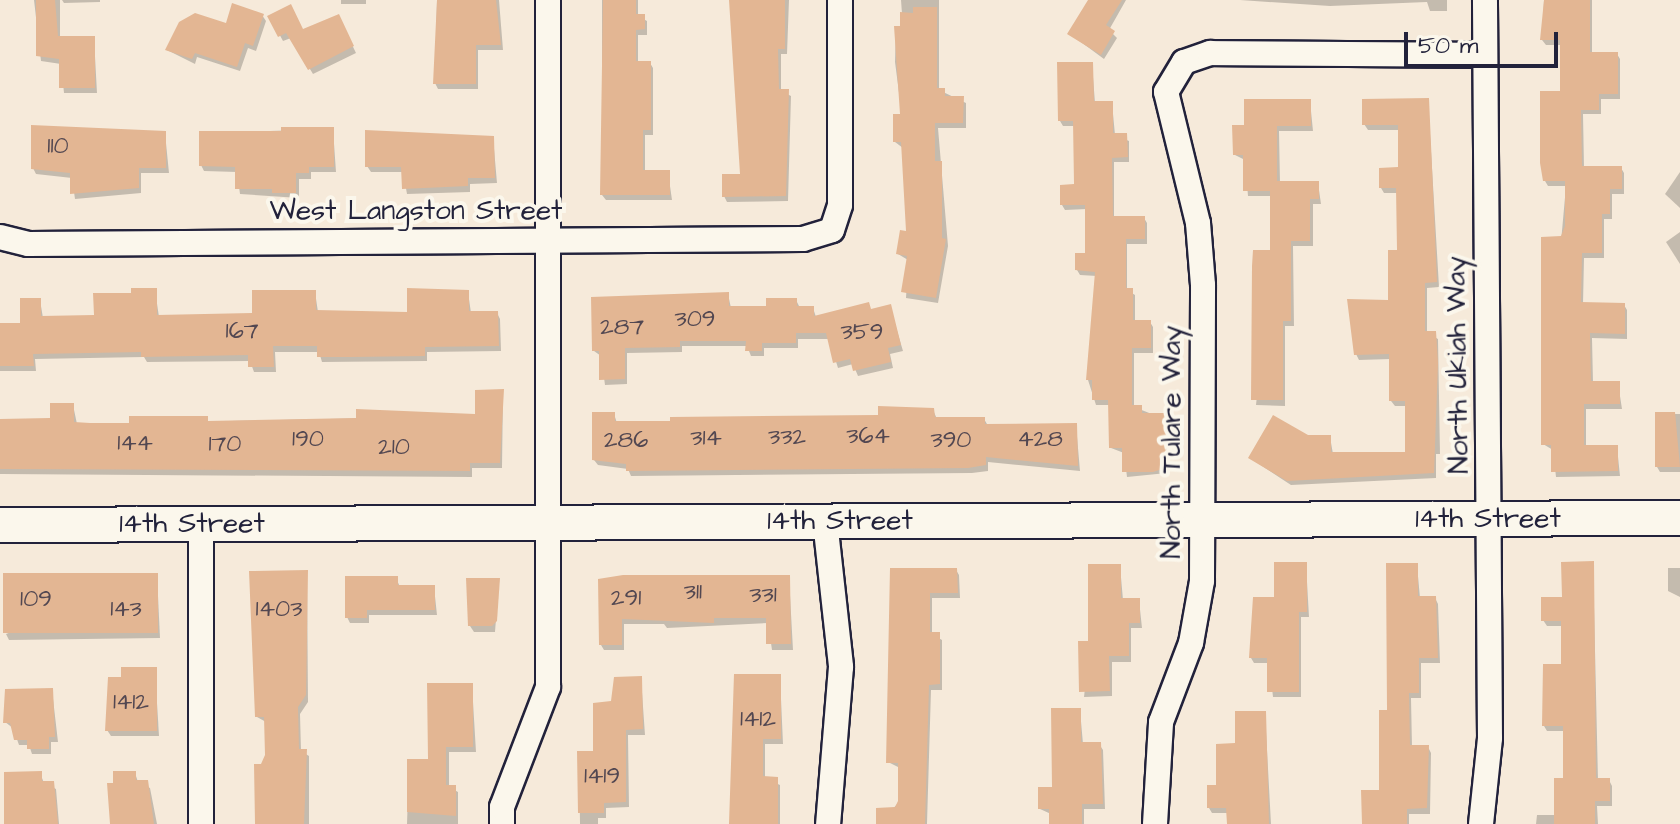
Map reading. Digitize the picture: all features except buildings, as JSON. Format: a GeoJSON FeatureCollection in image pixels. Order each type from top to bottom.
{"type":"FeatureCollection","features":[{"type":"Feature","properties":{"kind":"street"},"geometry":{"type":"LineString","coordinates":[[502,824],[502,807],[548,687],[548,0]]}},
{"type":"Feature","properties":{"kind":"street","name":"West Langston Street"},"geometry":{"type":"LineString","coordinates":[[0,237],[28,244],[803,239],[832,230],[840,205],[840,0]]}},
{"type":"Feature","properties":{"kind":"street","name":"North Ukiah Way"},"geometry":{"type":"LineString","coordinates":[[1481,824],[1490,738],[1485,0]]}},
{"type":"Feature","properties":{"kind":"street","name":"North Tulare Way"},"geometry":{"type":"LineString","coordinates":[[1155,824],[1161,722],[1191,643],[1202,581],[1198,223],[1166,92],[1184,62],[1210,53],[1485,55]]}},
{"type":"Feature","properties":{"kind":"street","name":"14th Street"},"geometry":{"type":"LineString","coordinates":[[0,525],[1680,518]]}},
{"type":"Feature","properties":{"kind":"street"},"geometry":{"type":"LineString","coordinates":[[825,521],[841,667],[828,824]]}},
{"type":"Feature","properties":{"kind":"street"},"geometry":{"type":"LineString","coordinates":[[201,524],[201,824]]}}]}
